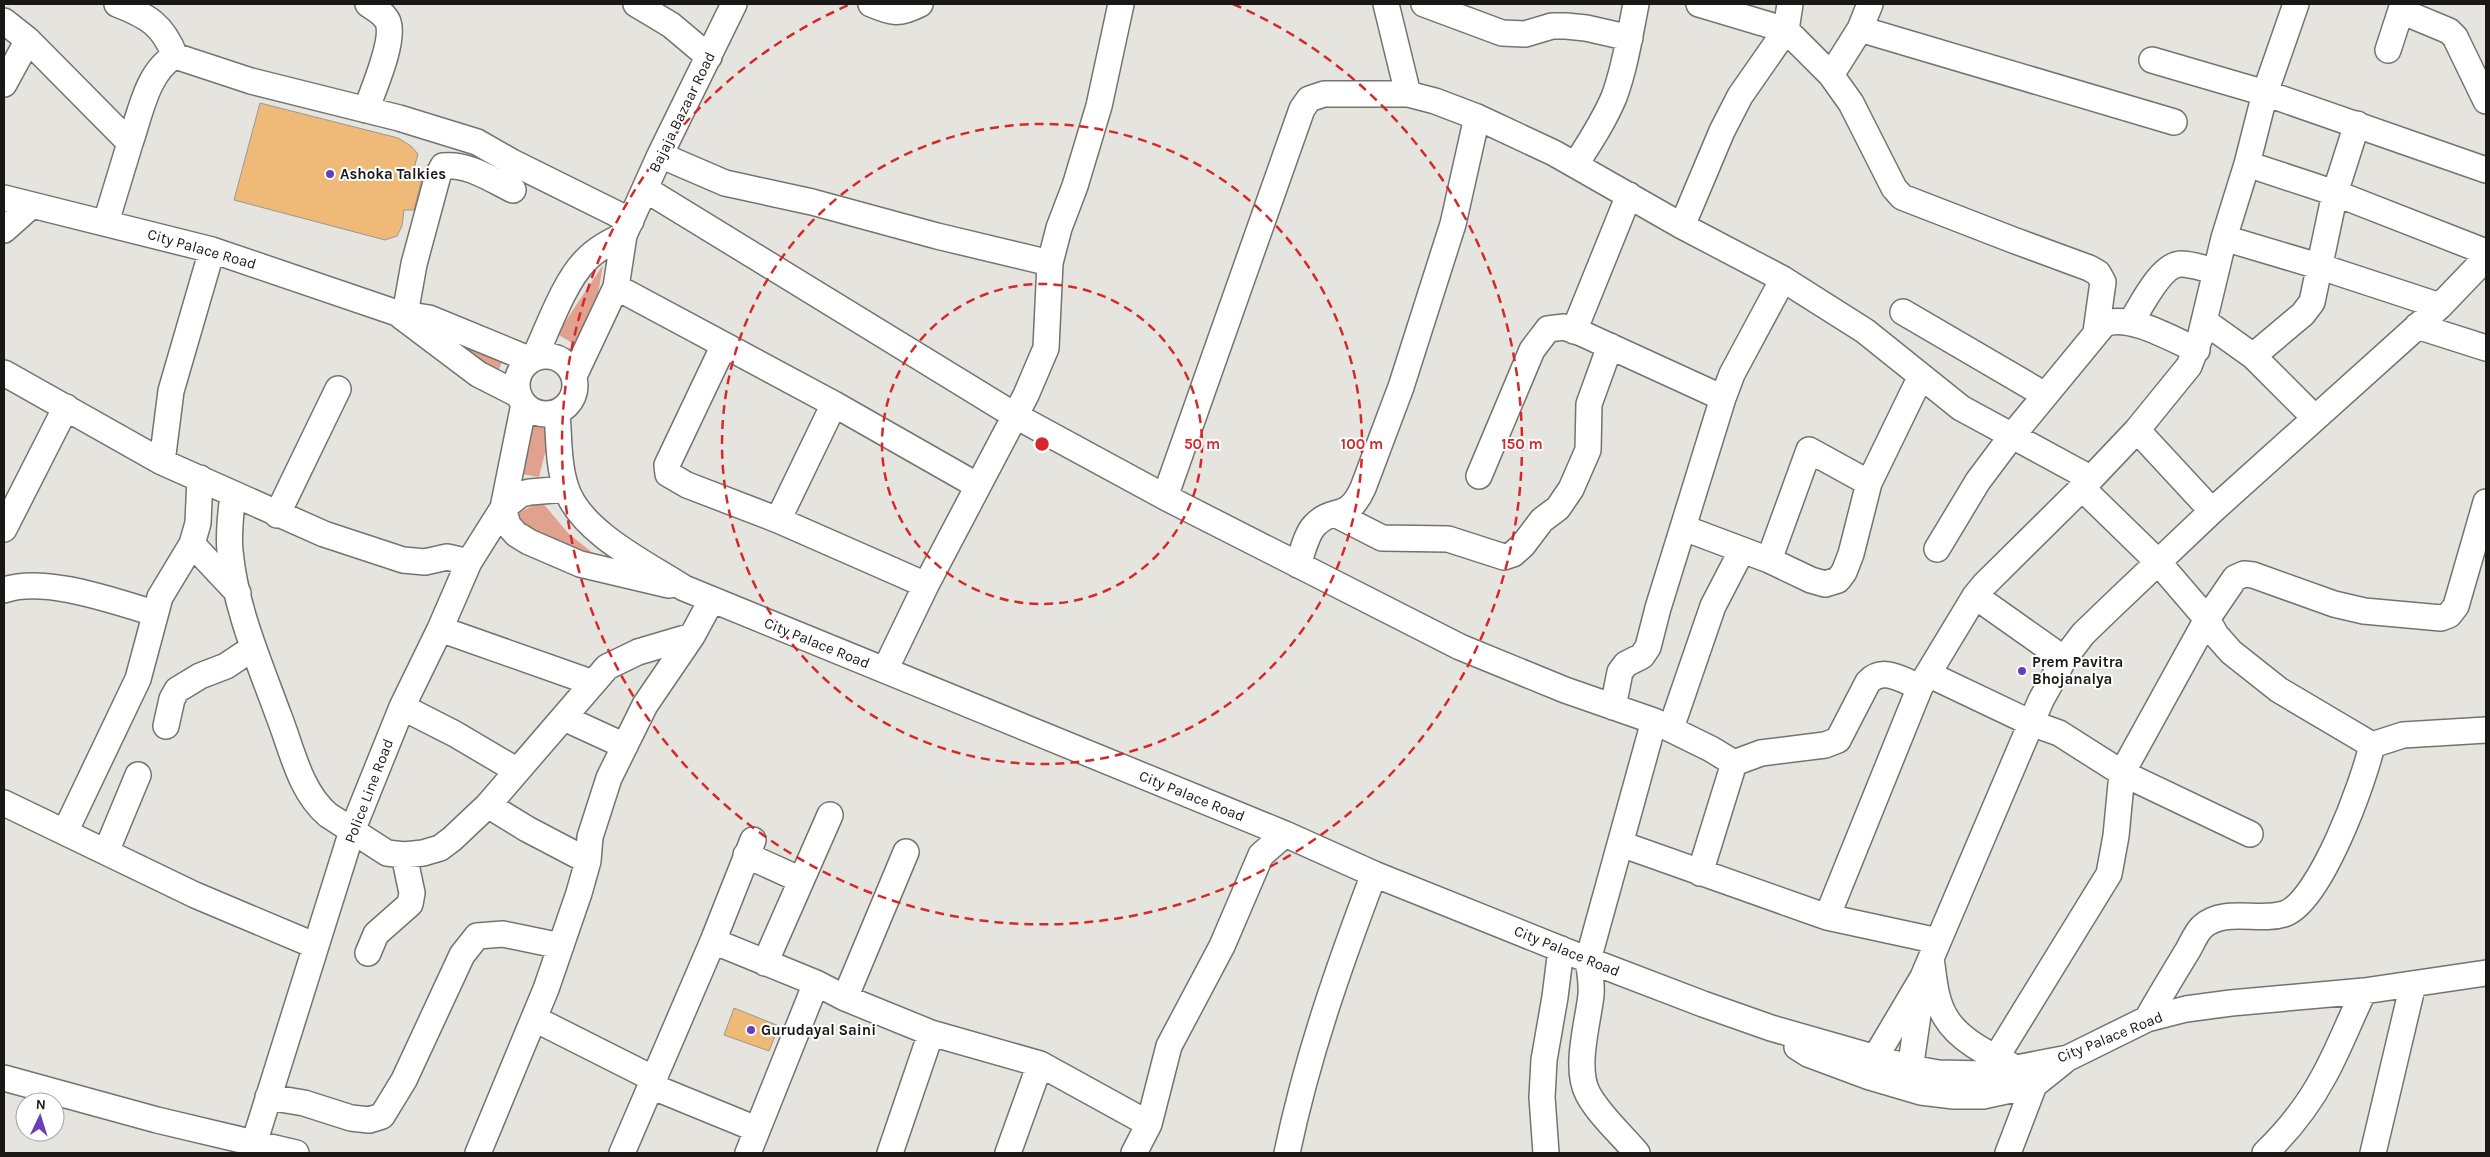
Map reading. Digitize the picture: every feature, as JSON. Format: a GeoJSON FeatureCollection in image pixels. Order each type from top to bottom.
{"type":"FeatureCollection","features":[{"type":"Feature","properties":{"kind":"street"},"geometry":{"type":"LineString","coordinates":[[117,4],[153,21],[168,38],[175,56]]}},
{"type":"Feature","properties":{"kind":"street"},"geometry":{"type":"LineString","coordinates":[[366,110],[386,50],[390,30],[383,15],[368,4]]}},
{"type":"Feature","properties":{"kind":"street"},"geometry":{"type":"LineString","coordinates":[[636,4],[671,25],[710,57]]}},
{"type":"Feature","properties":{"kind":"street","name":"Bajaja Bazaar Road"},"geometry":{"type":"LineString","coordinates":[[628,228],[660,156],[710,57],[734,4]]}},
{"type":"Feature","properties":{"kind":"street"},"geometry":{"type":"LineString","coordinates":[[871,4],[892,12],[906,11],[920,4]]}},
{"type":"Feature","properties":{"kind":"street"},"geometry":{"type":"LineString","coordinates":[[885,670],[926,585],[1026,395],[1046,348],[1050,263],[1059,228],[1075,186],[1099,106],[1121,4]]}},
{"type":"Feature","properties":{"kind":"street"},"geometry":{"type":"LineString","coordinates":[[1386,4],[1408,94]]}},
{"type":"Feature","properties":{"kind":"street"},"geometry":{"type":"LineString","coordinates":[[1424,4],[1508,34],[1525,34],[1552,26],[1566,26],[1586,28],[1630,38]]}},
{"type":"Feature","properties":{"kind":"street"},"geometry":{"type":"LineString","coordinates":[[1576,164],[1604,118],[1614,95],[1630,38],[1636,4]]}},
{"type":"Feature","properties":{"kind":"street"},"geometry":{"type":"LineString","coordinates":[[1699,4],[1786,30],[1831,75],[1860,119],[1887,175],[1902,197],[2098,273],[2102,282],[2096,332]]}},
{"type":"Feature","properties":{"kind":"street"},"geometry":{"type":"LineString","coordinates":[[1682,226],[1737,102],[1786,30],[1790,4]]}},
{"type":"Feature","properties":{"kind":"street"},"geometry":{"type":"LineString","coordinates":[[1831,75],[1860,29],[1870,4]]}},
{"type":"Feature","properties":{"kind":"street"},"geometry":{"type":"LineString","coordinates":[[1827,917],[1924,681],[1975,596],[2137,430],[2190,366],[2197,350],[2224,238],[2247,164],[2265,93],[2296,4]]}},
{"type":"Feature","properties":{"kind":"street"},"geometry":{"type":"LineString","coordinates":[[2388,50],[2402,7],[2455,37],[2486,101]]}},
{"type":"Feature","properties":{"kind":"street"},"geometry":{"type":"LineString","coordinates":[[4,21],[28,40],[130,143]]}},
{"type":"Feature","properties":{"kind":"street"},"geometry":{"type":"LineString","coordinates":[[1860,29],[2174,122]]}},
{"type":"Feature","properties":{"kind":"street"},"geometry":{"type":"LineString","coordinates":[[4,84],[28,40]]}},
{"type":"Feature","properties":{"kind":"street"},"geometry":{"type":"LineString","coordinates":[[106,222],[130,143],[156,74],[167,60],[175,56],[251,81],[366,110],[477,142],[628,228]]}},
{"type":"Feature","properties":{"kind":"street"},"geometry":{"type":"LineString","coordinates":[[2152,60],[2265,93],[2486,170]]}},
{"type":"Feature","properties":{"kind":"street"},"geometry":{"type":"LineString","coordinates":[[1165,497],[1302,109],[1309,99],[1324,94],[1408,94],[1435,100],[1477,117],[1576,164],[1682,226],[1782,279],[1865,332],[1954,403],[2086,483],[2207,619],[2216,635],[2252,670],[2279,690],[2372,745],[2403,736],[2486,730]]}},
{"type":"Feature","properties":{"kind":"street"},"geometry":{"type":"LineString","coordinates":[[1298,565],[1313,526],[1321,520],[1349,510],[1357,500],[1384,433],[1452,224],[1477,117]]}},
{"type":"Feature","properties":{"kind":"street"},"geometry":{"type":"LineString","coordinates":[[2252,356],[2303,314],[2312,302],[2318,266],[2335,193],[2357,124]]}},
{"type":"Feature","properties":{"kind":"street"},"geometry":{"type":"LineString","coordinates":[[660,156],[725,183],[812,202],[937,236],[1050,263]]}},
{"type":"Feature","properties":{"kind":"street"},"geometry":{"type":"LineString","coordinates":[[2247,164],[2335,193],[2486,252]]}},
{"type":"Feature","properties":{"kind":"street"},"geometry":{"type":"LineString","coordinates":[[401,313],[438,175],[443,166],[454,165],[469,169],[513,190]]}},
{"type":"Feature","properties":{"kind":"street"},"geometry":{"type":"LineString","coordinates":[[645,189],[1014,415],[1165,497],[1460,647],[1663,725],[1734,763],[1761,753],[1825,746],[1838,740],[1868,682],[1874,675],[1886,673],[1924,681],[2059,733],[2122,773],[2250,834]]}},
{"type":"Feature","properties":{"kind":"street"},"geometry":{"type":"LineString","coordinates":[[1574,331],[1629,195]]}},
{"type":"Feature","properties":{"kind":"street","name":"City Palace Road"},"geometry":{"type":"LineString","coordinates":[[4,198],[212,250],[401,313]]}},
{"type":"Feature","properties":{"kind":"street"},"geometry":{"type":"LineString","coordinates":[[4,230],[32,205]]}},
{"type":"Feature","properties":{"kind":"street"},"geometry":{"type":"LineString","coordinates":[[401,313],[478,374],[522,400],[534,412],[544,414],[557,412],[568,404],[573,396],[574,376],[616,287],[628,228]]}},
{"type":"Feature","properties":{"kind":"street"},"geometry":{"type":"LineString","coordinates":[[503,508],[522,400],[517,382],[519,373],[533,359],[570,283],[584,261],[628,228]]}},
{"type":"Feature","properties":{"kind":"street"},"geometry":{"type":"LineString","coordinates":[[2224,238],[2318,266],[2440,306]]}},
{"type":"Feature","properties":{"kind":"street"},"geometry":{"type":"LineString","coordinates":[[162,462],[171,391],[212,250]]}},
{"type":"Feature","properties":{"kind":"street"},"geometry":{"type":"LineString","coordinates":[[1872,1068],[1931,959],[2031,723],[2064,659],[2083,634],[2158,562],[2440,306],[2486,258]]}},
{"type":"Feature","properties":{"kind":"street"},"geometry":{"type":"LineString","coordinates":[[2131,322],[2162,273],[2170,266],[2181,264],[2216,271]]}},
{"type":"Feature","properties":{"kind":"street"},"geometry":{"type":"LineString","coordinates":[[1613,707],[1620,672],[1626,664],[1642,656],[1648,647],[1723,398],[1732,374],[1782,279]]}},
{"type":"Feature","properties":{"kind":"street"},"geometry":{"type":"LineString","coordinates":[[616,287],[834,404],[978,486]]}},
{"type":"Feature","properties":{"kind":"street"},"geometry":{"type":"LineString","coordinates":[[1903,312],[2045,394]]}},
{"type":"Feature","properties":{"kind":"street"},"geometry":{"type":"LineString","coordinates":[[401,313],[429,318],[533,359],[552,356],[562,360],[574,376]]}},
{"type":"Feature","properties":{"kind":"street"},"geometry":{"type":"LineString","coordinates":[[1937,549],[1978,481],[2011,436],[2104,324],[2112,320],[2131,322],[2197,350]]}},
{"type":"Feature","properties":{"kind":"street"},"geometry":{"type":"LineString","coordinates":[[2204,321],[2252,356],[2315,418]]}},
{"type":"Feature","properties":{"kind":"street"},"geometry":{"type":"LineString","coordinates":[[2417,326],[2486,348]]}},
{"type":"Feature","properties":{"kind":"street"},"geometry":{"type":"LineString","coordinates":[[1479,476],[1523,370],[1538,340],[1548,329],[1564,327],[1723,398]]}},
{"type":"Feature","properties":{"kind":"street"},"geometry":{"type":"LineString","coordinates":[[724,345],[667,465],[668,474],[687,485],[778,520],[926,585]]}},
{"type":"Feature","properties":{"kind":"street"},"geometry":{"type":"LineString","coordinates":[[1335,514],[1382,538],[1448,539],[1504,557],[1513,554],[1542,520],[1558,508],[1571,489],[1588,450],[1589,404],[1610,346]]}},
{"type":"Feature","properties":{"kind":"street"},"geometry":{"type":"LineString","coordinates":[[4,373],[162,462],[277,515],[349,544],[404,560],[425,562],[447,557],[469,562]]}},
{"type":"Feature","properties":{"kind":"street"},"geometry":{"type":"LineString","coordinates":[[1684,528],[1769,560],[1811,580],[1825,584],[1838,580],[1844,572],[1851,554],[1869,483],[1921,376]]}},
{"type":"Feature","properties":{"kind":"street"},"geometry":{"type":"LineString","coordinates":[[277,515],[338,389]]}},
{"type":"Feature","properties":{"kind":"street"},"geometry":{"type":"LineString","coordinates":[[778,520],[834,404]]}},
{"type":"Feature","properties":{"kind":"street"},"geometry":{"type":"LineString","coordinates":[[4,529],[66,407]]}},
{"type":"Feature","properties":{"kind":"street","name":"City Palace Road"},"geometry":{"type":"LineString","coordinates":[[557,412],[560,457],[566,489],[576,509],[588,522],[614,542],[684,588],[711,601],[885,670],[1285,834],[1374,874],[1588,960],[1771,1028],[1808,1054],[1909,1078],[1938,1073],[2013,1070],[2068,1058],[2147,1019],[2186,1009],[2231,1003],[2364,992],[2486,973]]}},
{"type":"Feature","properties":{"kind":"street"},"geometry":{"type":"LineString","coordinates":[[2137,430],[2212,511]]}},
{"type":"Feature","properties":{"kind":"street"},"geometry":{"type":"LineString","coordinates":[[1769,560],[1809,450],[1869,483]]}},
{"type":"Feature","properties":{"kind":"street"},"geometry":{"type":"LineString","coordinates":[[65,832],[138,679],[148,647],[154,613],[166,585],[192,544],[198,523],[200,478]]}},
{"type":"Feature","properties":{"kind":"street","name":"Police Line Road"},"geometry":{"type":"LineString","coordinates":[[252,1148],[352,831],[402,707],[440,629],[469,562],[503,508],[521,494],[566,489]]}},
{"type":"Feature","properties":{"kind":"street"},"geometry":{"type":"LineString","coordinates":[[233,494],[230,551],[239,594],[253,648],[309,793],[328,815],[387,852],[404,855],[423,853],[440,848],[488,805],[516,770],[564,718],[607,667],[620,659],[692,636]]}},
{"type":"Feature","properties":{"kind":"street"},"geometry":{"type":"LineString","coordinates":[[2008,1153],[2013,1070],[2109,874],[2116,836],[2122,773],[2207,619],[2235,578],[2244,574],[2334,604],[2364,610],[2441,618],[2449,615],[2456,606],[2486,502]]}},
{"type":"Feature","properties":{"kind":"street","name":"City Palace Road"},"geometry":{"type":"LineString","coordinates":[[503,508],[508,525],[516,534],[529,542],[580,564],[684,588]]}},
{"type":"Feature","properties":{"kind":"street"},"geometry":{"type":"LineString","coordinates":[[192,544],[239,594]]}},
{"type":"Feature","properties":{"kind":"street"},"geometry":{"type":"LineString","coordinates":[[1637,1153],[1597,1107],[1587,1092],[1583,1080],[1584,1036],[1591,994],[1588,960],[1621,844],[1663,725],[1713,606],[1742,550]]}},
{"type":"Feature","properties":{"kind":"street"},"geometry":{"type":"LineString","coordinates":[[4,590],[45,587],[95,597],[154,613]]}},
{"type":"Feature","properties":{"kind":"street"},"geometry":{"type":"LineString","coordinates":[[1975,596],[2064,659]]}},
{"type":"Feature","properties":{"kind":"street"},"geometry":{"type":"LineString","coordinates":[[478,1153],[535,1018],[588,860],[590,836],[609,778],[645,705],[692,636],[711,601]]}},
{"type":"Feature","properties":{"kind":"street"},"geometry":{"type":"LineString","coordinates":[[440,629],[593,683]]}},
{"type":"Feature","properties":{"kind":"street"},"geometry":{"type":"LineString","coordinates":[[166,726],[172,698],[177,690],[200,676],[226,666],[253,648]]}},
{"type":"Feature","properties":{"kind":"street"},"geometry":{"type":"LineString","coordinates":[[402,707],[455,734],[516,770]]}},
{"type":"Feature","properties":{"kind":"street"},"geometry":{"type":"LineString","coordinates":[[564,718],[624,746]]}},
{"type":"Feature","properties":{"kind":"street"},"geometry":{"type":"LineString","coordinates":[[2147,1019],[2202,928],[2228,917],[2284,914],[2298,907],[2330,856],[2363,780],[2372,745]]}},
{"type":"Feature","properties":{"kind":"street"},"geometry":{"type":"LineString","coordinates":[[1700,873],[1734,763]]}},
{"type":"Feature","properties":{"kind":"street"},"geometry":{"type":"LineString","coordinates":[[106,852],[138,775]]}},
{"type":"Feature","properties":{"kind":"street"},"geometry":{"type":"LineString","coordinates":[[4,803],[195,895],[316,946]]}},
{"type":"Feature","properties":{"kind":"street"},"geometry":{"type":"LineString","coordinates":[[488,805],[527,829],[588,860]]}},
{"type":"Feature","properties":{"kind":"street"},"geometry":{"type":"LineString","coordinates":[[765,963],[830,814]]}},
{"type":"Feature","properties":{"kind":"street"},"geometry":{"type":"LineString","coordinates":[[1134,1153],[1149,1124],[1169,1046],[1222,946],[1261,855],[1285,834]]}},
{"type":"Feature","properties":{"kind":"street"},"geometry":{"type":"LineString","coordinates":[[1621,844],[1827,917],[1931,959]]}},
{"type":"Feature","properties":{"kind":"street"},"geometry":{"type":"LineString","coordinates":[[622,1153],[712,941],[749,847],[801,880]]}},
{"type":"Feature","properties":{"kind":"street"},"geometry":{"type":"LineString","coordinates":[[845,998],[906,852]]}},
{"type":"Feature","properties":{"kind":"street"},"geometry":{"type":"LineString","coordinates":[[368,953],[376,934],[410,904],[412,893],[404,855]]}},
{"type":"Feature","properties":{"kind":"street"},"geometry":{"type":"LineString","coordinates":[[1287,1153],[1301,1088],[1322,1019],[1339,965],[1374,874]]}},
{"type":"Feature","properties":{"kind":"street"},"geometry":{"type":"LineString","coordinates":[[268,1096],[304,1103],[352,1118],[369,1120],[382,1116],[404,1080],[462,955],[477,936],[503,934],[560,946]]}},
{"type":"Feature","properties":{"kind":"street"},"geometry":{"type":"LineString","coordinates":[[712,941],[816,983],[845,998],[931,1034],[1040,1064],[1149,1124]]}},
{"type":"Feature","properties":{"kind":"street"},"geometry":{"type":"LineString","coordinates":[[1546,1153],[1542,1098],[1544,1060],[1555,997],[1560,949]]}},
{"type":"Feature","properties":{"kind":"street"},"geometry":{"type":"LineString","coordinates":[[1931,959],[1938,997],[1946,1018],[1961,1036],[2013,1070]]}},
{"type":"Feature","properties":{"kind":"street"},"geometry":{"type":"LineString","coordinates":[[1931,959],[1909,1078],[1921,1092],[1954,1096],[1983,1096],[2013,1070]]}},
{"type":"Feature","properties":{"kind":"street"},"geometry":{"type":"LineString","coordinates":[[748,1153],[756,1128],[816,983]]}},
{"type":"Feature","properties":{"kind":"street"},"geometry":{"type":"LineString","coordinates":[[2373,1153],[2413,984]]}},
{"type":"Feature","properties":{"kind":"street"},"geometry":{"type":"LineString","coordinates":[[2265,1153],[2280,1138],[2307,1104],[2324,1076],[2364,992]]}},
{"type":"Feature","properties":{"kind":"street"},"geometry":{"type":"LineString","coordinates":[[535,1018],[653,1083],[756,1128]]}},
{"type":"Feature","properties":{"kind":"street"},"geometry":{"type":"LineString","coordinates":[[890,1153],[931,1034]]}},
{"type":"Feature","properties":{"kind":"street"},"geometry":{"type":"LineString","coordinates":[[1008,1153],[1040,1064]]}},
{"type":"Feature","properties":{"kind":"street"},"geometry":{"type":"LineString","coordinates":[[4,1078],[252,1148],[296,1153]]}},
{"type":"Feature","properties":{"kind":"shaded area"},"geometry":{"type":"Polygon","coordinates":[[[603,265],[598,294],[581,348],[557,334],[603,265]]]}},
{"type":"Feature","properties":{"kind":"shaded area"},"geometry":{"type":"Polygon","coordinates":[[[448,334],[505,354],[498,372],[448,334]]]}},
{"type":"Feature","properties":{"kind":"shaded area"},"geometry":{"type":"Polygon","coordinates":[[[532,422],[552,425],[539,477],[521,474],[532,422]]]}},
{"type":"Feature","properties":{"kind":"shaded area"},"geometry":{"type":"Polygon","coordinates":[[[541,501],[568,533],[594,554],[550,542],[530,531],[522,523],[517,514],[541,501]]]}},
{"type":"Feature","properties":{"kind":"building","name":"Ashoka Talkies"},"geometry":{"type":"Polygon","coordinates":[[[260,103],[398,138],[411,146],[418,154],[413,172],[423,175],[414,210],[404,210],[402,226],[397,236],[385,240],[234,200],[260,103]]]}},
{"type":"Feature","properties":{"kind":"building","name":"Gurudayal Saini"},"geometry":{"type":"Polygon","coordinates":[[[734,1008],[779,1026],[769,1051],[724,1035],[734,1008]]]}},
{"type":"Feature","properties":{"kind":"place","name":"Ashoka Talkies"},"geometry":{"type":"Point","coordinates":[330,174]}},
{"type":"Feature","properties":{"kind":"place","name":"Prem Pavitra Bhojanalya"},"geometry":{"type":"Point","coordinates":[2022,671]}},
{"type":"Feature","properties":{"kind":"place","name":"Gurudayal Saini"},"geometry":{"type":"Point","coordinates":[751,1030]}}]}
